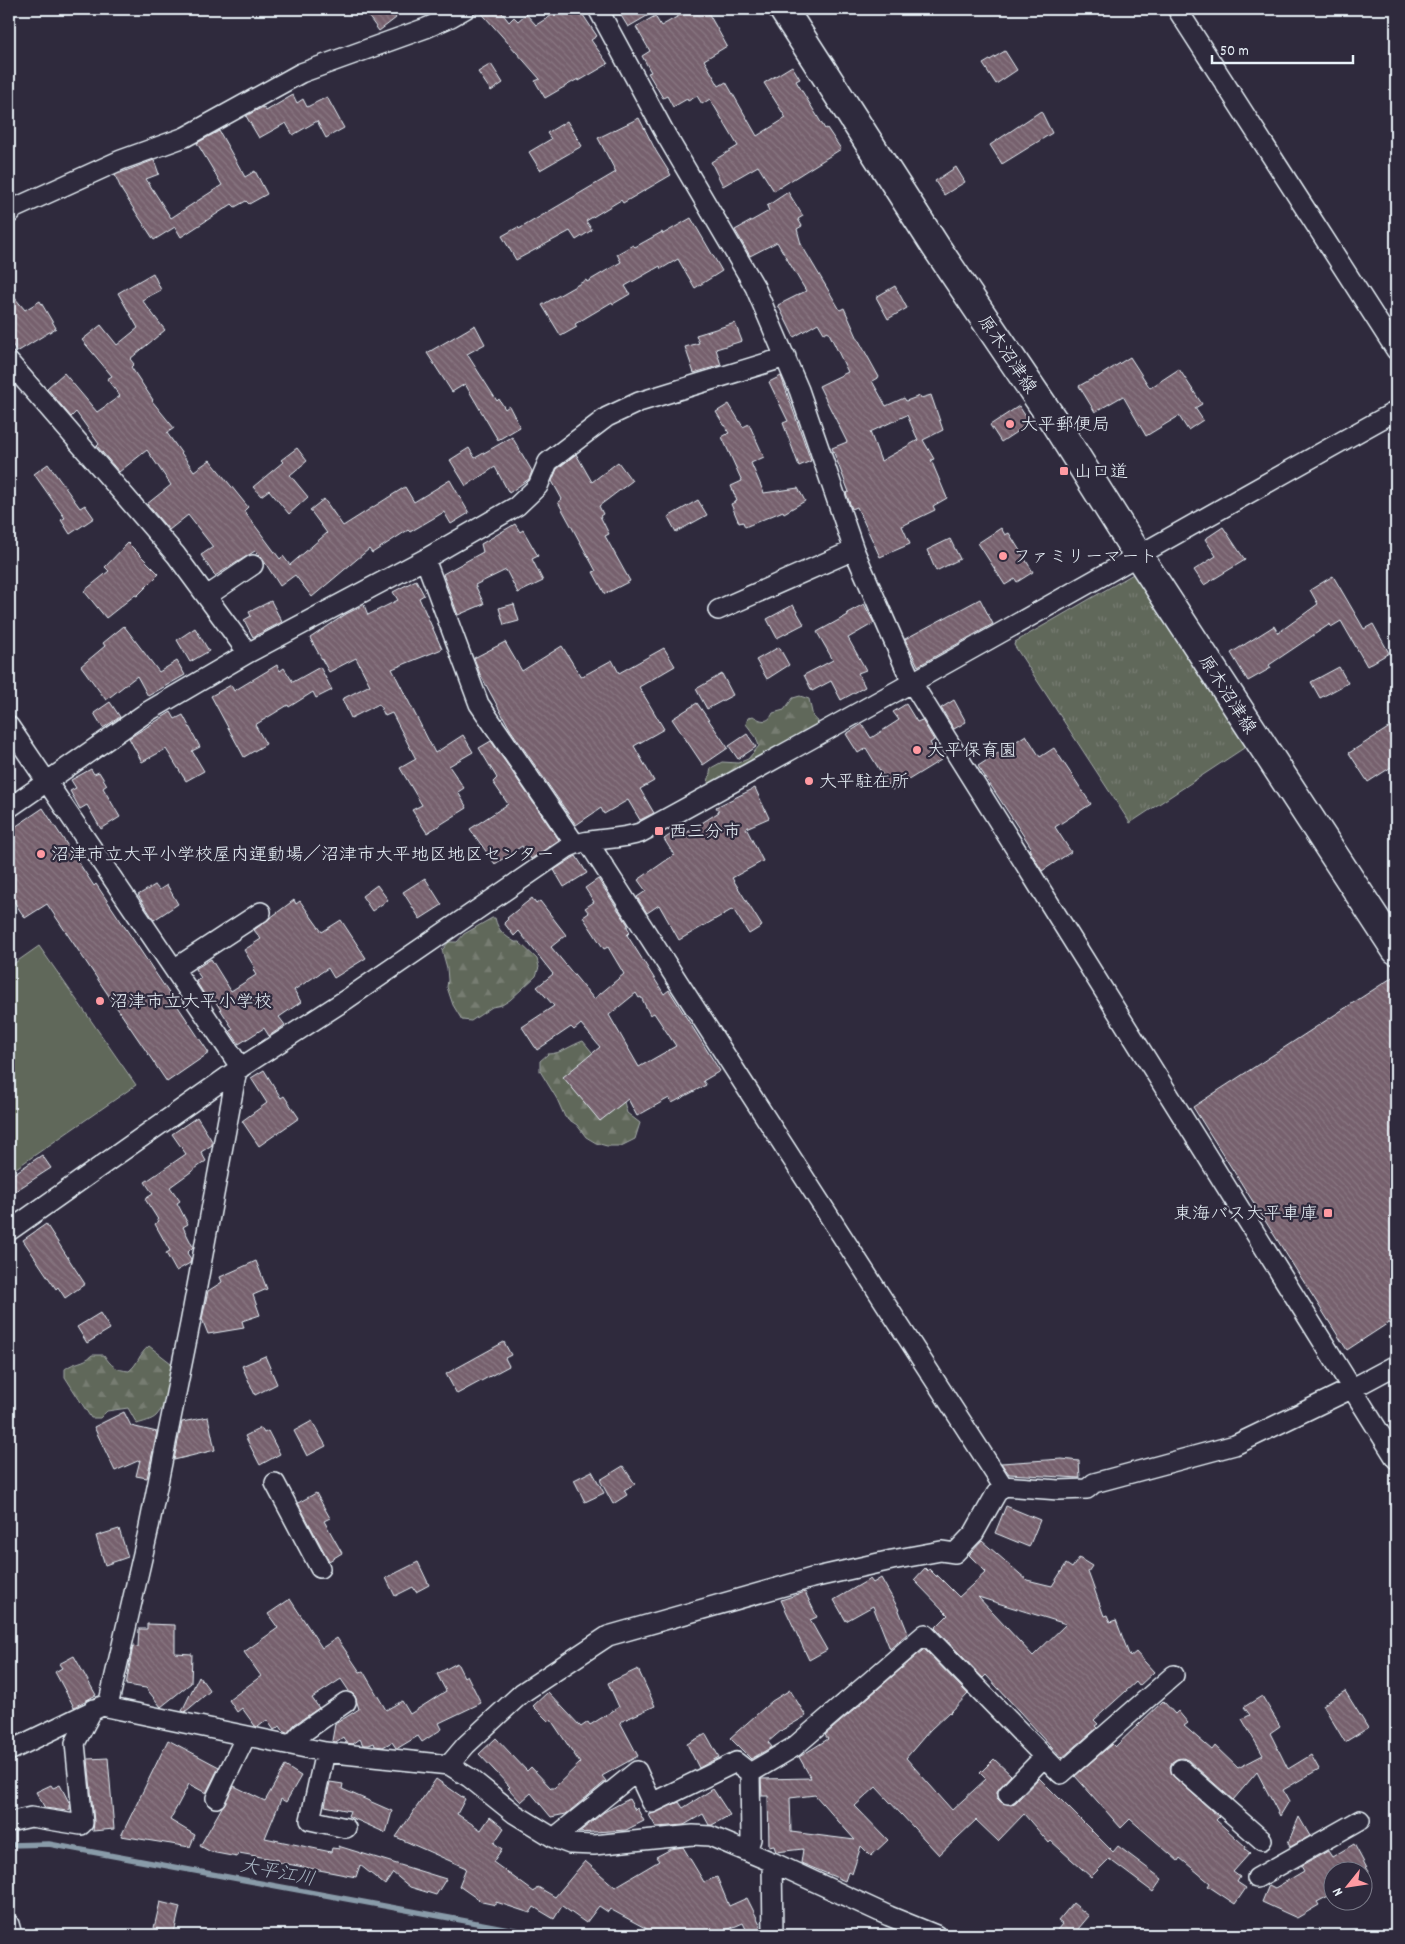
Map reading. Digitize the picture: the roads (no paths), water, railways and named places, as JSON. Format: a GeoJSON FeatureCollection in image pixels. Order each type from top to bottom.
{"type":"FeatureCollection","features":[{"type":"Feature","properties":{"kind":"main road","name":"原木沼津線"},"geometry":{"type":"LineString","coordinates":[[783,9],[936,247],[1055,423],[1138,555],[1396,950]]}},
{"type":"Feature","properties":{"kind":"street"},"geometry":{"type":"LineString","coordinates":[[9,214],[15,208],[121,160],[185,137],[301,73],[426,28],[465,9]]}},
{"type":"Feature","properties":{"kind":"street"},"geometry":{"type":"LineString","coordinates":[[598,9],[697,190],[746,271],[786,357],[854,550],[912,682],[1396,1459]]}},
{"type":"Feature","properties":{"kind":"street"},"geometry":{"type":"LineString","coordinates":[[1178,9],[1396,350]]}},
{"type":"Feature","properties":{"kind":"street"},"geometry":{"type":"LineString","coordinates":[[9,808],[46,780],[147,712],[248,653],[425,559],[516,506],[538,486],[548,462],[607,417],[638,402],[786,357]]}},
{"type":"Feature","properties":{"kind":"street"},"geometry":{"type":"LineString","coordinates":[[9,362],[15,383],[176,555],[248,653]]}},
{"type":"Feature","properties":{"kind":"street"},"geometry":{"type":"LineString","coordinates":[[9,1231],[239,1069],[582,843],[628,837],[640,833],[833,728],[1396,411]]}},
{"type":"Feature","properties":{"kind":"street"},"geometry":{"type":"LineString","coordinates":[[718,610],[854,550]]}},
{"type":"Feature","properties":{"kind":"street"},"geometry":{"type":"LineString","coordinates":[[425,559],[479,704],[582,843],[1003,1486]]}},
{"type":"Feature","properties":{"kind":"street"},"geometry":{"type":"LineString","coordinates":[[207,596],[253,565]]}},
{"type":"Feature","properties":{"kind":"street"},"geometry":{"type":"LineString","coordinates":[[9,726],[174,969],[239,1069],[148,1532],[100,1707],[75,1743],[83,1823],[80,1825],[31,1817],[9,1822]]}},
{"type":"Feature","properties":{"kind":"street"},"geometry":{"type":"LineString","coordinates":[[174,969],[261,912]]}},
{"type":"Feature","properties":{"kind":"street"},"geometry":{"type":"LineString","coordinates":[[1003,1486],[1059,1490],[1087,1489],[1094,1483],[1235,1445],[1396,1366]]}},
{"type":"Feature","properties":{"kind":"street"},"geometry":{"type":"LineString","coordinates":[[275,1483],[320,1568]]}},
{"type":"Feature","properties":{"kind":"street"},"geometry":{"type":"LineString","coordinates":[[449,1765],[466,1745],[522,1693],[608,1636],[821,1576],[941,1551],[955,1553],[974,1533],[996,1494],[1003,1486]]}},
{"type":"Feature","properties":{"kind":"street"},"geometry":{"type":"LineString","coordinates":[[750,1773],[794,1747],[925,1634],[1061,1774],[1174,1675]]}},
{"type":"Feature","properties":{"kind":"street"},"geometry":{"type":"LineString","coordinates":[[292,1744],[302,1733],[346,1702]]}},
{"type":"Feature","properties":{"kind":"street"},"geometry":{"type":"LineString","coordinates":[[9,1751],[100,1707],[325,1752],[449,1765],[470,1778],[515,1814],[554,1838],[570,1844],[594,1845],[710,1836],[936,1935]]}},
{"type":"Feature","properties":{"kind":"street"},"geometry":{"type":"LineString","coordinates":[[216,1798],[246,1736]]}},
{"type":"Feature","properties":{"kind":"street"},"geometry":{"type":"LineString","coordinates":[[325,1752],[310,1820],[346,1828]]}},
{"type":"Feature","properties":{"kind":"street"},"geometry":{"type":"LineString","coordinates":[[1008,1794],[1044,1757]]}},
{"type":"Feature","properties":{"kind":"street"},"geometry":{"type":"LineString","coordinates":[[554,1838],[638,1771],[652,1803],[736,1762],[750,1773]]}},
{"type":"Feature","properties":{"kind":"street"},"geometry":{"type":"LineString","coordinates":[[1181,1769],[1262,1840]]}},
{"type":"Feature","properties":{"kind":"street"},"geometry":{"type":"LineString","coordinates":[[747,1851],[750,1839],[750,1773]]}},
{"type":"Feature","properties":{"kind":"street"},"geometry":{"type":"LineString","coordinates":[[1257,1878],[1360,1820]]}},
{"type":"Feature","properties":{"kind":"street"},"geometry":{"type":"LineString","coordinates":[[772,1862],[773,1935]]}},
{"type":"Feature","properties":{"kind":"street"},"geometry":{"type":"LineString","coordinates":[[9,1924],[12,1935]]}},
{"type":"Feature","properties":{"kind":"waterway","name":"大平江川"},"geometry":{"type":"LineString","coordinates":[[9,1845],[49,1844],[542,1935]]}},
{"type":"Feature","properties":{"kind":"place","name":"大平郵便局"},"geometry":{"type":"Point","coordinates":[1010,424]}},
{"type":"Feature","properties":{"kind":"place","name":"山口道"},"geometry":{"type":"Point","coordinates":[1064,471]}},
{"type":"Feature","properties":{"kind":"place","name":"ファミリーマート"},"geometry":{"type":"Point","coordinates":[1003,556]}},
{"type":"Feature","properties":{"kind":"place","name":"大平保育園"},"geometry":{"type":"Point","coordinates":[917,750]}},
{"type":"Feature","properties":{"kind":"place","name":"大平駐在所"},"geometry":{"type":"Point","coordinates":[809,781]}},
{"type":"Feature","properties":{"kind":"place","name":"西三分市"},"geometry":{"type":"Point","coordinates":[659,831]}},
{"type":"Feature","properties":{"kind":"place","name":"沼津市立大平小学校屋内運動場／沼津市大平地区地区センター"},"geometry":{"type":"Point","coordinates":[41,854]}},
{"type":"Feature","properties":{"kind":"place","name":"沼津市立大平小学校"},"geometry":{"type":"Point","coordinates":[100,1001]}},
{"type":"Feature","properties":{"kind":"place","name":"東海バス大平車庫"},"geometry":{"type":"Point","coordinates":[1328,1213]}}]}
